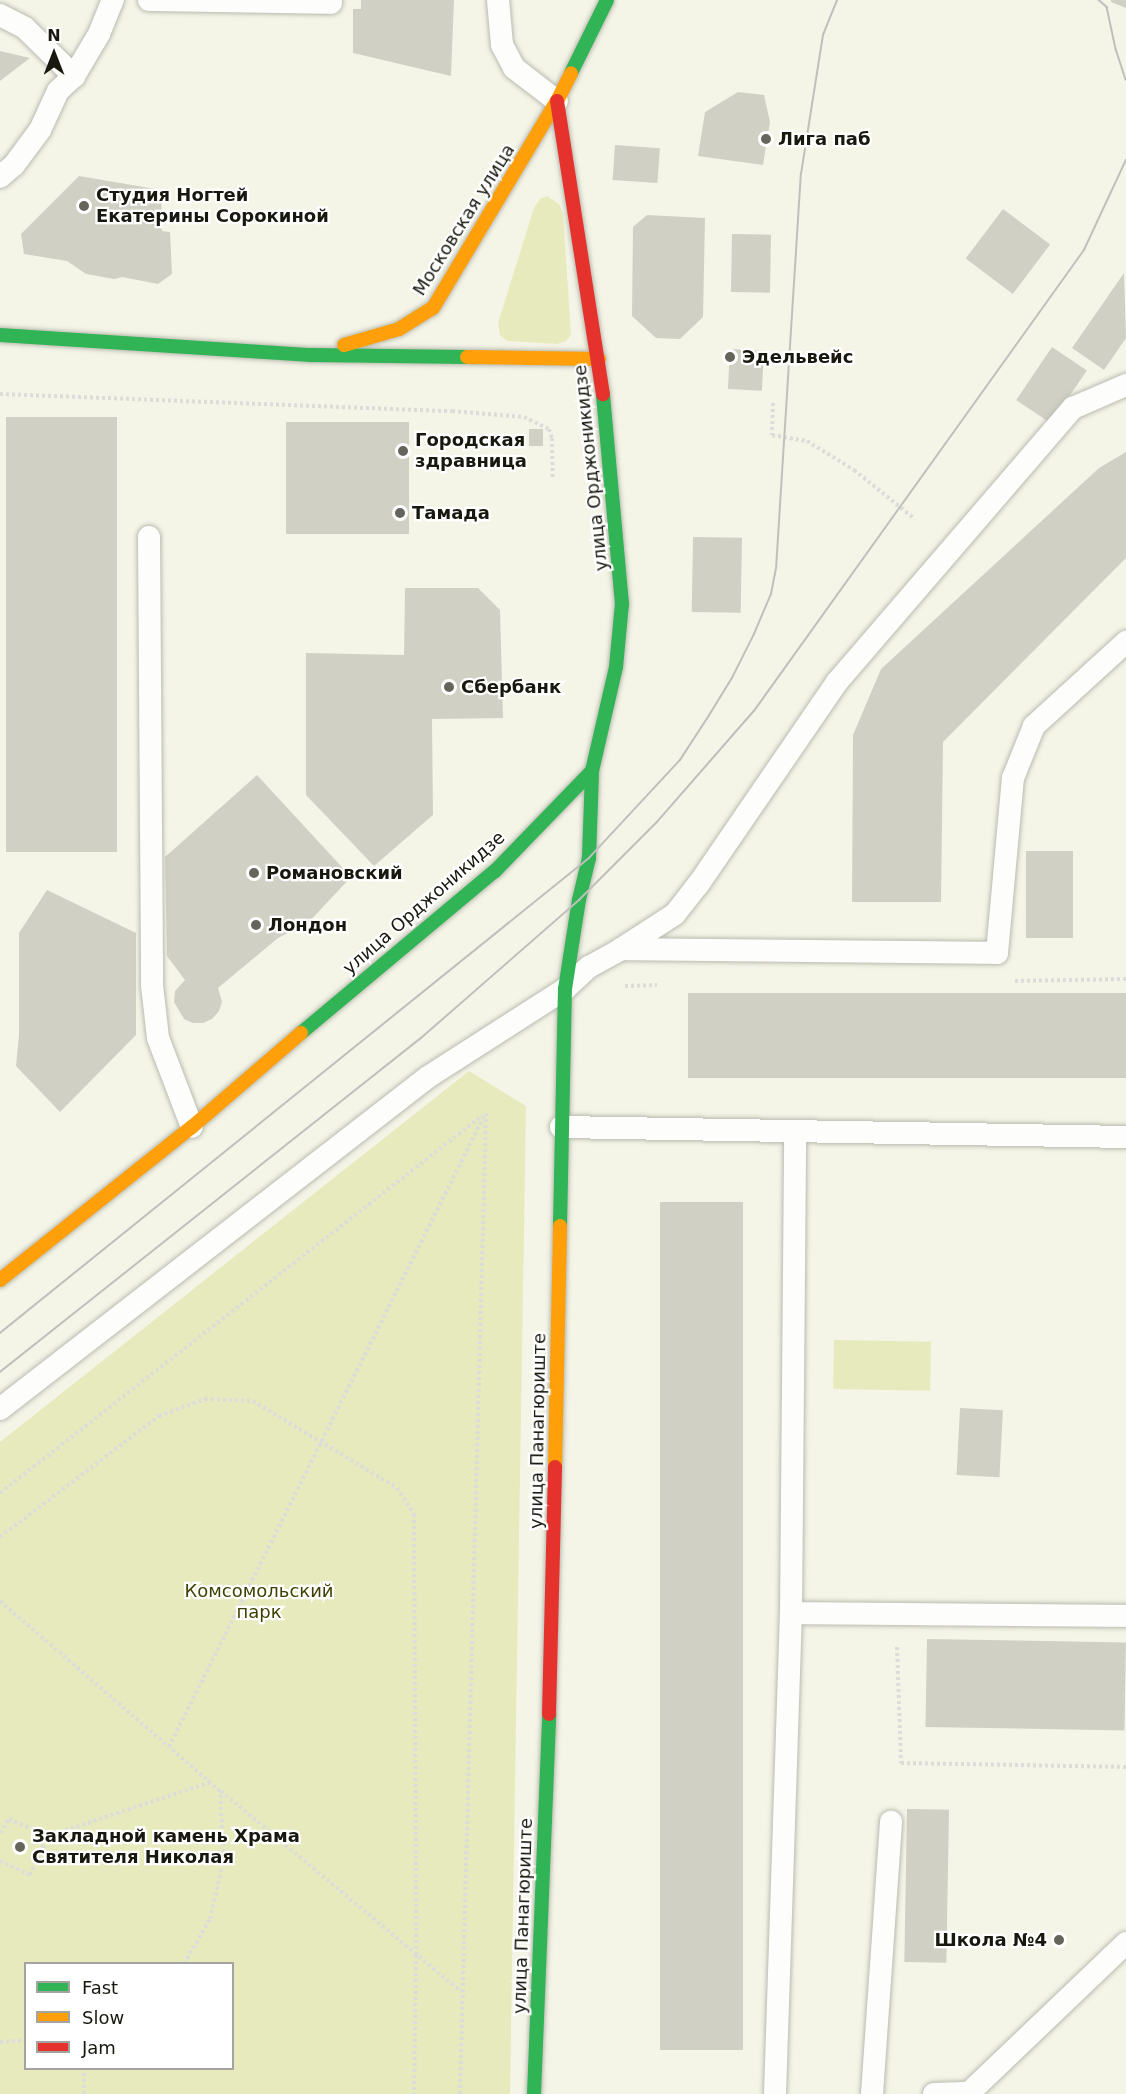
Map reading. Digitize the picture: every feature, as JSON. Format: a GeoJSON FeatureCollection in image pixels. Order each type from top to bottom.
{"type":"FeatureCollection","features":[{"type":"Feature","properties":{"kind":"street","name":"Московская улица"},"geometry":{"type":"LineString","coordinates":[[311,354],[399,329],[433,308],[557,101],[607,0]]}},
{"type":"Feature","properties":{"kind":"street","name":"улица Орджоникидзе"},"geometry":{"type":"LineString","coordinates":[[0,1280],[192,1127],[396,951],[495,871],[592,771],[615,667],[622,604],[610,448],[599,359],[557,101]]}},
{"type":"Feature","properties":{"kind":"street","name":"Московская улица"},"geometry":{"type":"LineString","coordinates":[[0,335],[311,354],[599,359]]}},
{"type":"Feature","properties":{"kind":"street","name":"улица Панагюриште"},"geometry":{"type":"LineString","coordinates":[[534,2094],[552,1633],[565,989],[579,900],[589,858],[592,771]]}},
{"type":"Feature","properties":{"kind":"lane"},"geometry":{"type":"LineString","coordinates":[[0,177],[14,165],[34,139],[58,91],[74,76],[99,34],[113,0]]}},
{"type":"Feature","properties":{"kind":"lane"},"geometry":{"type":"LineString","coordinates":[[149,0],[331,3]]}},
{"type":"Feature","properties":{"kind":"lane"},"geometry":{"type":"LineString","coordinates":[[498,0],[502,45],[514,68],[557,101]]}},
{"type":"Feature","properties":{"kind":"lane"},"geometry":{"type":"LineString","coordinates":[[0,15],[25,28],[74,76]]}},
{"type":"Feature","properties":{"kind":"lane"},"geometry":{"type":"LineString","coordinates":[[0,1409],[428,1077],[565,989],[589,967],[675,914],[698,885],[837,682],[1073,408],[1126,385]]}},
{"type":"Feature","properties":{"kind":"lane"},"geometry":{"type":"LineString","coordinates":[[149,537],[152,985],[158,1038],[192,1127]]}},
{"type":"Feature","properties":{"kind":"lane"},"geometry":{"type":"LineString","coordinates":[[621,949],[997,953],[1013,777],[1034,726],[1126,642]]}},
{"type":"Feature","properties":{"kind":"lane"},"geometry":{"type":"LineString","coordinates":[[561,1127],[795,1133],[1126,1137]]}},
{"type":"Feature","properties":{"kind":"lane"},"geometry":{"type":"LineString","coordinates":[[775,2094],[791,1612],[795,1133]]}},
{"type":"Feature","properties":{"kind":"lane"},"geometry":{"type":"LineString","coordinates":[[791,1612],[1126,1616]]}},
{"type":"Feature","properties":{"kind":"lane"},"geometry":{"type":"LineString","coordinates":[[872,2094],[891,1822]]}},
{"type":"Feature","properties":{"kind":"lane"},"geometry":{"type":"LineString","coordinates":[[934,2094],[969,2094],[1126,1943]]}},
{"type":"Feature","properties":{"kind":"path"},"geometry":{"type":"LineString","coordinates":[[0,394],[452,411],[524,417],[549,429],[552,438],[553,477]]}},
{"type":"Feature","properties":{"kind":"path"},"geometry":{"type":"LineString","coordinates":[[773,404],[772,435],[807,441],[854,470],[915,519]]}},
{"type":"Feature","properties":{"kind":"path"},"geometry":{"type":"LineString","coordinates":[[169,1747],[486,1113]]}},
{"type":"Feature","properties":{"kind":"path"},"geometry":{"type":"LineString","coordinates":[[0,1493],[486,1113]]}},
{"type":"Feature","properties":{"kind":"path"},"geometry":{"type":"LineString","coordinates":[[460,2094],[486,1113]]}},
{"type":"Feature","properties":{"kind":"path"},"geometry":{"type":"LineString","coordinates":[[0,1537],[159,1416],[206,1399],[253,1401],[397,1488],[414,1514],[416,1955],[414,2094]]}},
{"type":"Feature","properties":{"kind":"path"},"geometry":{"type":"LineString","coordinates":[[0,1601],[220,1791],[462,1993]]}},
{"type":"Feature","properties":{"kind":"path"},"geometry":{"type":"LineString","coordinates":[[895,1612],[901,1763],[1126,1767]]}},
{"type":"Feature","properties":{"kind":"path"},"geometry":{"type":"LineString","coordinates":[[0,1833],[9,1819],[48,1836],[212,1782]]}},
{"type":"Feature","properties":{"kind":"path"},"geometry":{"type":"LineString","coordinates":[[185,1962],[210,1919],[224,1858],[220,1791]]}},
{"type":"Feature","properties":{"kind":"path"},"geometry":{"type":"LineString","coordinates":[[0,1861],[30,1875],[48,1836]]}},
{"type":"Feature","properties":{"kind":"path"},"geometry":{"type":"LineString","coordinates":[[0,2042],[24,2040]]}},
{"type":"Feature","properties":{"kind":"path"},"geometry":{"type":"LineString","coordinates":[[84,2070],[84,2094]]}},
{"type":"Feature","properties":{"kind":"green space"},"geometry":{"type":"Polygon","coordinates":[[[547,196],[559,204],[563,213],[571,335],[566,341],[557,344],[507,341],[500,335],[498,323],[534,208],[540,199],[547,196]]]}},
{"type":"Feature","properties":{"kind":"green space","name":"Комсомольский парк"},"geometry":{"type":"Polygon","coordinates":[[[469,1071],[526,1106],[510,2094],[0,2094],[0,1442],[469,1071]]]}},
{"type":"Feature","properties":{"kind":"green space"},"geometry":{"type":"Polygon","coordinates":[[[834,1340],[931,1342],[930,1391],[833,1389],[834,1340]]]}},
{"type":"Feature","properties":{"kind":"building"},"geometry":{"type":"Polygon","coordinates":[[[361,0],[454,0],[451,76],[353,53],[353,9],[361,9],[361,0]]]}},
{"type":"Feature","properties":{"kind":"building"},"geometry":{"type":"Polygon","coordinates":[[[1111,0],[1126,0],[1126,8],[1111,2],[1111,0]]]}},
{"type":"Feature","properties":{"kind":"building"},"geometry":{"type":"Polygon","coordinates":[[[0,51],[30,58],[0,81],[0,51]]]}},
{"type":"Feature","properties":{"kind":"building"},"geometry":{"type":"Polygon","coordinates":[[[738,92],[764,95],[770,122],[763,165],[698,156],[705,112],[738,92]]]}},
{"type":"Feature","properties":{"kind":"building"},"geometry":{"type":"Polygon","coordinates":[[[615,145],[660,148],[657,183],[613,180],[615,145]]]}},
{"type":"Feature","properties":{"kind":"building"},"geometry":{"type":"Polygon","coordinates":[[[79,176],[161,190],[162,231],[170,232],[172,274],[158,284],[122,277],[114,279],[86,274],[67,261],[24,254],[21,234],[79,176]]]}},
{"type":"Feature","properties":{"kind":"building"},"geometry":{"type":"Polygon","coordinates":[[[1003,209],[1050,245],[1013,294],[966,259],[1003,209]]]}},
{"type":"Feature","properties":{"kind":"building"},"geometry":{"type":"Polygon","coordinates":[[[647,215],[705,218],[703,317],[680,339],[656,338],[632,316],[633,227],[647,215]]]}},
{"type":"Feature","properties":{"kind":"building"},"geometry":{"type":"Polygon","coordinates":[[[732,234],[771,235],[770,293],[731,292],[732,234]]]}},
{"type":"Feature","properties":{"kind":"building"},"geometry":{"type":"Polygon","coordinates":[[[1124,273],[1126,338],[1104,370],[1072,348],[1124,273]]]}},
{"type":"Feature","properties":{"kind":"building"},"geometry":{"type":"Polygon","coordinates":[[[1052,347],[1087,370],[1051,424],[1016,400],[1052,347]]]}},
{"type":"Feature","properties":{"kind":"building"},"geometry":{"type":"Polygon","coordinates":[[[730,349],[764,351],[762,391],[728,389],[730,349]]]}},
{"type":"Feature","properties":{"kind":"building"},"geometry":{"type":"Polygon","coordinates":[[[6,417],[117,417],[117,852],[6,852],[6,417]]]}},
{"type":"Feature","properties":{"kind":"building"},"geometry":{"type":"Polygon","coordinates":[[[286,422],[409,422],[409,534],[286,534],[286,422]]]}},
{"type":"Feature","properties":{"kind":"building"},"geometry":{"type":"Polygon","coordinates":[[[529,429],[543,429],[543,446],[529,446],[529,429]]]}},
{"type":"Feature","properties":{"kind":"building"},"geometry":{"type":"Polygon","coordinates":[[[1126,452],[1126,558],[943,742],[941,902],[852,902],[853,735],[881,669],[1099,468],[1126,452]]]}},
{"type":"Feature","properties":{"kind":"building"},"geometry":{"type":"Polygon","coordinates":[[[693,537],[742,538],[741,613],[692,612],[693,537]]]}},
{"type":"Feature","properties":{"kind":"building"},"geometry":{"type":"Polygon","coordinates":[[[405,588],[478,588],[500,610],[503,718],[432,719],[433,815],[374,866],[306,795],[306,653],[404,655],[405,588]]]}},
{"type":"Feature","properties":{"kind":"building"},"geometry":{"type":"Polygon","coordinates":[[[257,775],[351,877],[308,923],[278,938],[218,988],[222,1002],[219,1011],[212,1019],[203,1023],[193,1023],[184,1019],[174,1002],[175,991],[185,980],[167,956],[165,857],[257,775]]]}},
{"type":"Feature","properties":{"kind":"building"},"geometry":{"type":"Polygon","coordinates":[[[1026,851],[1073,851],[1073,938],[1026,938],[1026,851]]]}},
{"type":"Feature","properties":{"kind":"building"},"geometry":{"type":"Polygon","coordinates":[[[47,890],[136,933],[136,1035],[60,1112],[16,1066],[19,1035],[19,933],[47,890]]]}},
{"type":"Feature","properties":{"kind":"building"},"geometry":{"type":"Polygon","coordinates":[[[688,993],[1126,993],[1126,1078],[688,1078],[688,993]]]}},
{"type":"Feature","properties":{"kind":"building"},"geometry":{"type":"Polygon","coordinates":[[[660,1202],[743,1202],[743,2050],[660,2050],[660,1202]]]}},
{"type":"Feature","properties":{"kind":"building"},"geometry":{"type":"Polygon","coordinates":[[[960,1408],[1003,1410],[999,1477],[956,1475],[960,1408]]]}},
{"type":"Feature","properties":{"kind":"building"},"geometry":{"type":"Polygon","coordinates":[[[927,1639],[1126,1642],[1124,1730],[925,1727],[927,1639]]]}},
{"type":"Feature","properties":{"kind":"building"},"geometry":{"type":"Polygon","coordinates":[[[907,1809],[949,1810],[946,1963],[904,1962],[907,1809]]]}},
{"type":"Feature","properties":{"kind":"tram line"},"geometry":{"type":"LineString","coordinates":[[0,1333],[589,858],[680,760],[708,717],[732,678],[754,634],[771,594],[776,569],[801,174],[823,35],[837,0]]}},
{"type":"Feature","properties":{"kind":"tram line"},"geometry":{"type":"LineString","coordinates":[[1099,0],[1107,7],[1116,49],[1126,79]]}},
{"type":"Feature","properties":{"kind":"tram line"},"geometry":{"type":"LineString","coordinates":[[0,1372],[421,1038],[579,900],[657,822],[754,711],[1084,250],[1126,160]]}},
{"type":"Feature","properties":{"kind":"traffic: fast"},"geometry":{"type":"LineString","coordinates":[[571,73],[607,0]]}},
{"type":"Feature","properties":{"kind":"traffic: fast"},"geometry":{"type":"LineString","coordinates":[[0,335],[311,355],[467,357]]}},
{"type":"Feature","properties":{"kind":"traffic: fast"},"geometry":{"type":"LineString","coordinates":[[301,1033],[495,871],[592,771],[616,667],[622,604],[603,394]]}},
{"type":"Feature","properties":{"kind":"traffic: fast"},"geometry":{"type":"LineString","coordinates":[[560,1226],[565,989],[579,900],[589,858],[592,771]]}},
{"type":"Feature","properties":{"kind":"traffic: fast"},"geometry":{"type":"LineString","coordinates":[[534,2094],[549,1714]]}},
{"type":"Feature","properties":{"kind":"traffic: slow"},"geometry":{"type":"LineString","coordinates":[[344,345],[399,329],[433,308],[557,101],[571,73]]}},
{"type":"Feature","properties":{"kind":"traffic: slow"},"geometry":{"type":"LineString","coordinates":[[467,357],[599,359]]}},
{"type":"Feature","properties":{"kind":"traffic: slow"},"geometry":{"type":"LineString","coordinates":[[0,1280],[192,1127],[301,1033]]}},
{"type":"Feature","properties":{"kind":"traffic: slow"},"geometry":{"type":"LineString","coordinates":[[555,1467],[560,1226]]}},
{"type":"Feature","properties":{"kind":"traffic: jam"},"geometry":{"type":"LineString","coordinates":[[557,101],[603,394]]}},
{"type":"Feature","properties":{"kind":"traffic: jam"},"geometry":{"type":"LineString","coordinates":[[549,1714],[555,1467]]}},
{"type":"Feature","properties":{"kind":"place","name":"Лига паб"},"geometry":{"type":"Point","coordinates":[766,139]}},
{"type":"Feature","properties":{"kind":"place","name":"Студия Ногтей Екатерины Сорокиной"},"geometry":{"type":"Point","coordinates":[84,206]}},
{"type":"Feature","properties":{"kind":"place","name":"Эдельвейс"},"geometry":{"type":"Point","coordinates":[730,357]}},
{"type":"Feature","properties":{"kind":"place","name":"Городская здравница"},"geometry":{"type":"Point","coordinates":[403,451]}},
{"type":"Feature","properties":{"kind":"place","name":"Тамада"},"geometry":{"type":"Point","coordinates":[400,513]}},
{"type":"Feature","properties":{"kind":"place","name":"Сбербанк"},"geometry":{"type":"Point","coordinates":[449,687]}},
{"type":"Feature","properties":{"kind":"place","name":"Романовский"},"geometry":{"type":"Point","coordinates":[254,873]}},
{"type":"Feature","properties":{"kind":"place","name":"Лондон"},"geometry":{"type":"Point","coordinates":[256,925]}},
{"type":"Feature","properties":{"kind":"place","name":"Закладной камень Храма Святителя Николая"},"geometry":{"type":"Point","coordinates":[20,1847]}},
{"type":"Feature","properties":{"kind":"place","name":"Школа №4"},"geometry":{"type":"Point","coordinates":[1059,1940]}}]}
